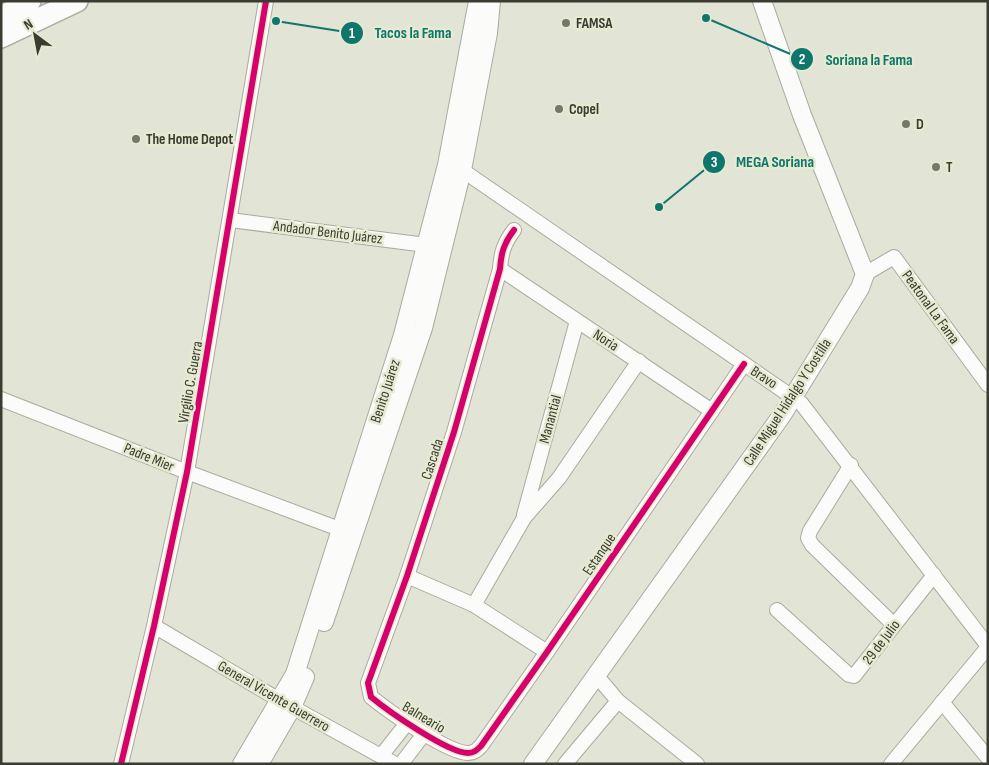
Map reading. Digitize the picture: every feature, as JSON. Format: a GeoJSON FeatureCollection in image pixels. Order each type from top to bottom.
{"type":"FeatureCollection","features":[{"type":"Feature","properties":{"kind":"main road"},"geometry":{"type":"LineString","coordinates":[[1,17],[30,1]]}},
{"type":"Feature","properties":{"kind":"main road"},"geometry":{"type":"LineString","coordinates":[[1,37],[77,1]]}},
{"type":"Feature","properties":{"kind":"street","name":"Virgilio C. Guerra"},"geometry":{"type":"LineString","coordinates":[[120,764],[154,626],[187,472],[266,1]]}},
{"type":"Feature","properties":{"kind":"street","name":"Benito Juárez"},"geometry":{"type":"LineString","coordinates":[[259,764],[287,704],[295,674],[423,328],[472,75],[478,1]]}},
{"type":"Feature","properties":{"kind":"street","name":"Benito Juárez"},"geometry":{"type":"LineString","coordinates":[[472,75],[489,26],[490,1]]}},
{"type":"Feature","properties":{"kind":"street"},"geometry":{"type":"LineString","coordinates":[[762,1],[802,115],[865,274]]}},
{"type":"Feature","properties":{"kind":"street","name":"Benito Juárez"},"geometry":{"type":"LineString","coordinates":[[347,532],[403,336],[426,245],[454,168]]}},
{"type":"Feature","properties":{"kind":"street","name":"Bravo"},"geometry":{"type":"LineString","coordinates":[[454,168],[794,397],[810,411],[988,646]]}},
{"type":"Feature","properties":{"kind":"street","name":"Andador Benito Juárez"},"geometry":{"type":"LineString","coordinates":[[230,220],[426,245]]}},
{"type":"Feature","properties":{"kind":"street","name":"Cascada"},"geometry":{"type":"LineString","coordinates":[[368,693],[368,683],[454,432],[500,269],[505,242],[514,230]]}},
{"type":"Feature","properties":{"kind":"street","name":"Peatonal La Fama"},"geometry":{"type":"LineString","coordinates":[[865,274],[894,257],[988,385]]}},
{"type":"Feature","properties":{"kind":"street","name":"Noria"},"geometry":{"type":"LineString","coordinates":[[500,269],[712,411]]}},
{"type":"Feature","properties":{"kind":"street","name":"Calle Miguel Hidalgo Y Costilla"},"geometry":{"type":"LineString","coordinates":[[533,764],[794,397],[860,288],[865,274]]}},
{"type":"Feature","properties":{"kind":"street","name":"Manantial"},"geometry":{"type":"LineString","coordinates":[[524,518],[577,321]]}},
{"type":"Feature","properties":{"kind":"street","name":"Manantial"},"geometry":{"type":"LineString","coordinates":[[474,605],[524,518],[559,478],[638,360]]}},
{"type":"Feature","properties":{"kind":"street","name":"Estanque"},"geometry":{"type":"LineString","coordinates":[[471,753],[486,739],[744,364]]}},
{"type":"Feature","properties":{"kind":"street","name":"Padre Mier"},"geometry":{"type":"LineString","coordinates":[[1,398],[187,472],[347,532]]}},
{"type":"Feature","properties":{"kind":"street"},"geometry":{"type":"LineString","coordinates":[[851,465],[810,531],[808,538],[812,545],[894,625]]}},
{"type":"Feature","properties":{"kind":"street","name":"29 de Julio"},"geometry":{"type":"LineString","coordinates":[[777,610],[851,676],[856,675],[934,575]]}},
{"type":"Feature","properties":{"kind":"street"},"geometry":{"type":"LineString","coordinates":[[406,576],[474,605],[547,652]]}},
{"type":"Feature","properties":{"kind":"street","name":"General Vicente Guerrero"},"geometry":{"type":"LineString","coordinates":[[154,626],[287,704],[395,764]]}},
{"type":"Feature","properties":{"kind":"street"},"geometry":{"type":"LineString","coordinates":[[891,764],[988,646]]}},
{"type":"Feature","properties":{"kind":"street"},"geometry":{"type":"LineString","coordinates":[[596,675],[618,701],[698,764]]}},
{"type":"Feature","properties":{"kind":"street","name":"Balneario"},"geometry":{"type":"LineString","coordinates":[[368,693],[424,734],[460,751],[471,753]]}},
{"type":"Feature","properties":{"kind":"street"},"geometry":{"type":"LineString","coordinates":[[565,764],[618,701]]}},
{"type":"Feature","properties":{"kind":"street"},"geometry":{"type":"LineString","coordinates":[[942,702],[988,758]]}},
{"type":"Feature","properties":{"kind":"street","name":"Benito Juárez"},"geometry":{"type":"LineString","coordinates":[[242,764],[287,704]]}},
{"type":"Feature","properties":{"kind":"street"},"geometry":{"type":"LineString","coordinates":[[381,756],[407,723]]}},
{"type":"Feature","properties":{"kind":"street"},"geometry":{"type":"LineString","coordinates":[[401,764],[424,734]]}},
{"type":"Feature","properties":{"kind":"cycle path"},"geometry":{"type":"LineString","coordinates":[[121,764],[154,626],[187,472],[266,1]]}},
{"type":"Feature","properties":{"kind":"cycle path"},"geometry":{"type":"LineString","coordinates":[[514,230],[505,244],[502,253],[500,269],[454,432],[407,576],[368,683],[371,697],[433,739],[468,753],[474,752],[481,746],[744,364]]}},
{"type":"Feature","properties":{"kind":"place","name":"Soriana la Fama"},"geometry":{"type":"Point","coordinates":[706,18]}},
{"type":"Feature","properties":{"kind":"place","name":"Tacos la Fama"},"geometry":{"type":"Point","coordinates":[276,21]}},
{"type":"Feature","properties":{"kind":"place","name":"FAMSA"},"geometry":{"type":"Point","coordinates":[566,23]}},
{"type":"Feature","properties":{"kind":"place","name":"Copel"},"geometry":{"type":"Point","coordinates":[559,109]}},
{"type":"Feature","properties":{"kind":"place","name":"D"},"geometry":{"type":"Point","coordinates":[906,124]}},
{"type":"Feature","properties":{"kind":"place","name":"The Home Depot"},"geometry":{"type":"Point","coordinates":[136,139]}},
{"type":"Feature","properties":{"kind":"place","name":"T"},"geometry":{"type":"Point","coordinates":[936,167]}},
{"type":"Feature","properties":{"kind":"place","name":"MEGA Soriana"},"geometry":{"type":"Point","coordinates":[659,207]}}]}
